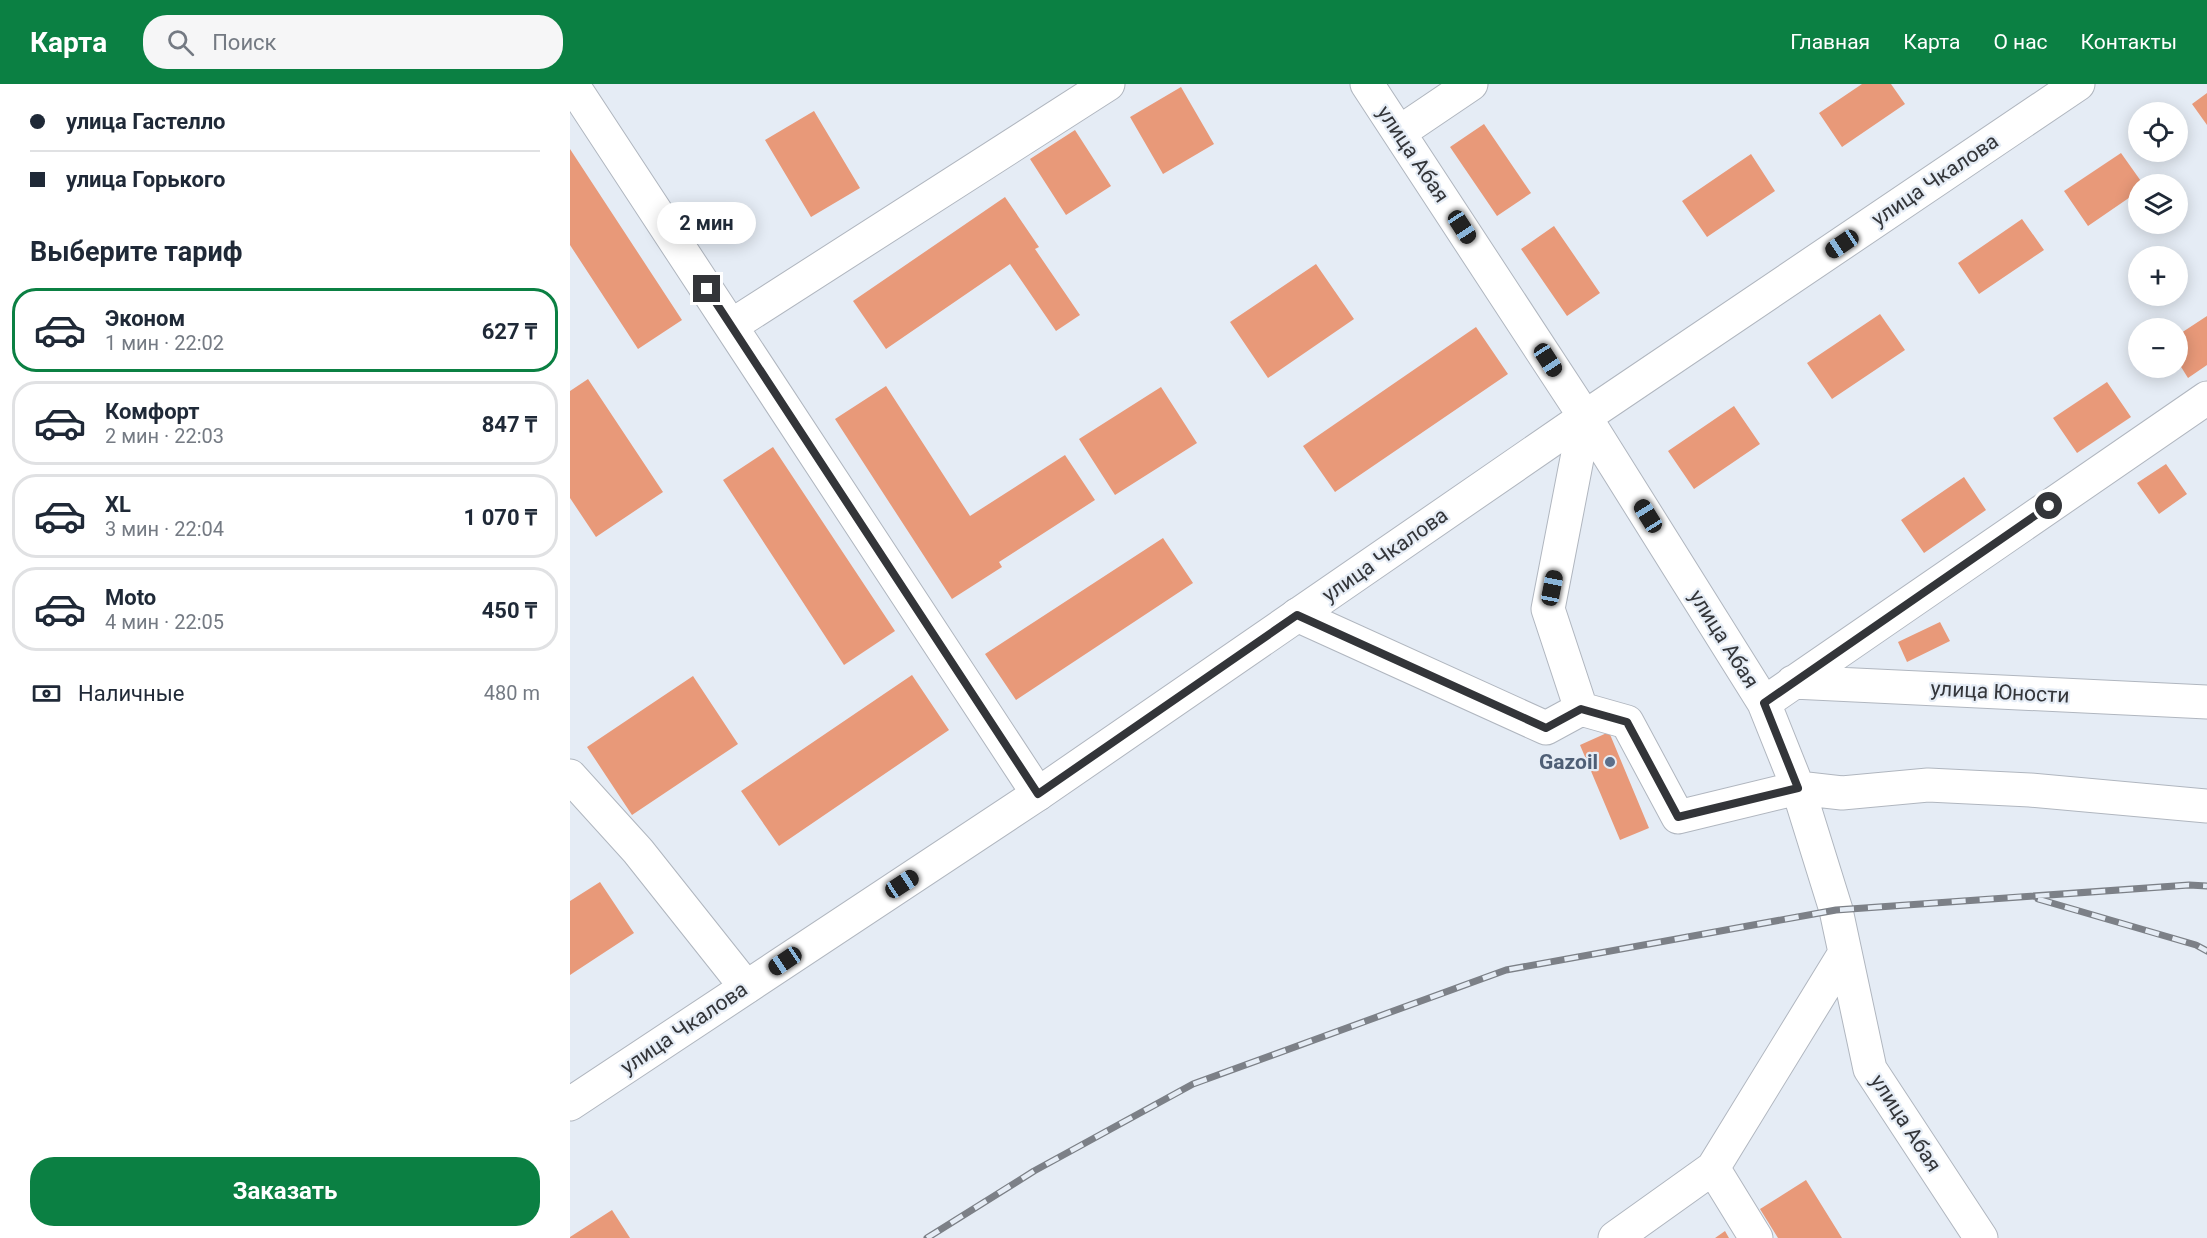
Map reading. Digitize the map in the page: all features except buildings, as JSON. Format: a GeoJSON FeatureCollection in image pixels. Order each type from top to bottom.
{"type":"FeatureCollection","features":[{"type":"Feature","properties":{"kind":"main road"},"geometry":{"type":"LineString","coordinates":[[572,84],[1038,794]]}},
{"type":"Feature","properties":{"kind":"main road"},"geometry":{"type":"LineString","coordinates":[[731,326],[1108,84]]}},
{"type":"Feature","properties":{"kind":"main road","name":"улица Абая"},"geometry":{"type":"LineString","coordinates":[[1367,84],[1585,417],[1764,703],[1798,788],[1836,910],[1870,1069],[1981,1238]]}},
{"type":"Feature","properties":{"kind":"main road"},"geometry":{"type":"LineString","coordinates":[[1400,132],[1471,84]]}},
{"type":"Feature","properties":{"kind":"main road","name":"улица Чкалова"},"geometry":{"type":"LineString","coordinates":[[570,1104],[1038,794],[1585,417],[2078,84]]}},
{"type":"Feature","properties":{"kind":"main road"},"geometry":{"type":"LineString","coordinates":[[1764,703],[2207,398]]}},
{"type":"Feature","properties":{"kind":"main road"},"geometry":{"type":"LineString","coordinates":[[1581,709],[1548,609],[1585,417]]}},
{"type":"Feature","properties":{"kind":"main road"},"geometry":{"type":"LineString","coordinates":[[1297,615],[1546,728],[1581,709],[1627,722],[1678,817],[1798,788],[1842,793],[1928,785],[2019,789],[2207,806]]}},
{"type":"Feature","properties":{"kind":"main road","name":"улица Юности"},"geometry":{"type":"LineString","coordinates":[[1793,682],[2207,702]]}},
{"type":"Feature","properties":{"kind":"main road"},"geometry":{"type":"LineString","coordinates":[[570,776],[638,851],[746,987]]}},
{"type":"Feature","properties":{"kind":"main road"},"geometry":{"type":"LineString","coordinates":[[1628,1234],[1713,1168],[1845,953]]}},
{"type":"Feature","properties":{"kind":"main road"},"geometry":{"type":"LineString","coordinates":[[1713,1168],[1756,1238]]}},
{"type":"Feature","properties":{"kind":"railway"},"geometry":{"type":"LineString","coordinates":[[927,1238],[1034,1171],[1193,1084],[1506,970],[1836,910],[2189,885],[2207,886]]}},
{"type":"Feature","properties":{"kind":"railway"},"geometry":{"type":"LineString","coordinates":[[2038,899],[2196,945],[2207,951]]}},
{"type":"Feature","properties":{"kind":"place","name":"Gazoil"},"geometry":{"type":"Point","coordinates":[1610,762]}},
{"type":"Feature","properties":{"kind":"route"},"geometry":{"type":"LineString","coordinates":[[707,289],[1038,794],[1297,615],[1546,728],[1581,709],[1627,722],[1678,817],[1798,788],[1764,703],[2049,506]]}}]}
